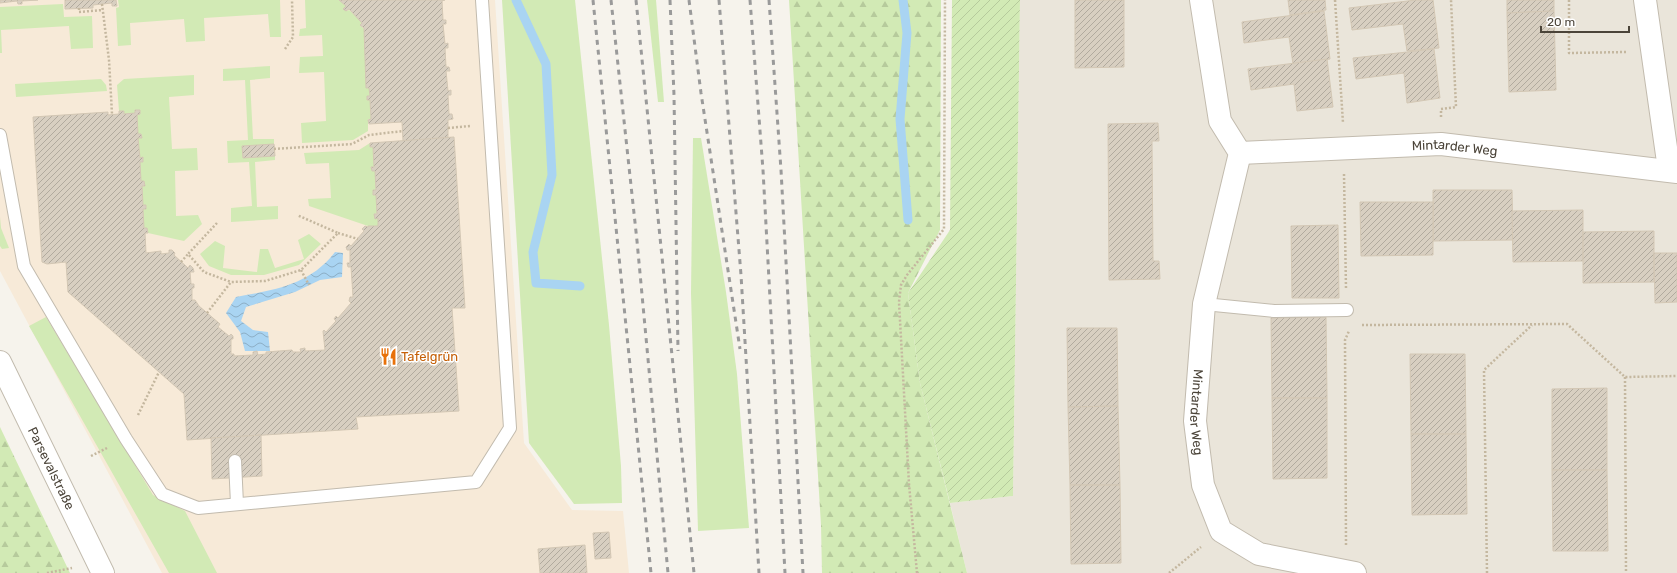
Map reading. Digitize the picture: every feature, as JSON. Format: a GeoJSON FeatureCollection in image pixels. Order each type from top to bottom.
{"type":"FeatureCollection","features":[{"type":"Feature","properties":{"kind":"street"},"geometry":{"type":"LineString","coordinates":[[1201,0],[1220,121],[1240,153]]}},
{"type":"Feature","properties":{"kind":"street","name":"Mintarder Weg"},"geometry":{"type":"LineString","coordinates":[[1221,531],[1203,485],[1195,421],[1204,304],[1240,153],[1441,144],[1673,171],[1652,52],[1645,0]]}},
{"type":"Feature","properties":{"kind":"street","name":"Parsevalstraße"},"geometry":{"type":"LineString","coordinates":[[0,362],[104,573]]}},
{"type":"Feature","properties":{"kind":"street"},"geometry":{"type":"LineString","coordinates":[[1221,531],[1259,554],[1351,572]]}},
{"type":"Feature","properties":{"kind":"lane"},"geometry":{"type":"LineString","coordinates":[[0,135],[24,266],[126,439],[162,494],[198,508],[476,482],[510,428],[482,0]]}},
{"type":"Feature","properties":{"kind":"lane"},"geometry":{"type":"LineString","coordinates":[[1204,304],[1274,311],[1347,310]]}},
{"type":"Feature","properties":{"kind":"lane"},"geometry":{"type":"LineString","coordinates":[[235,460],[237,504]]}},
{"type":"Feature","properties":{"kind":"path"},"geometry":{"type":"LineString","coordinates":[[285,48],[293,37],[292,0]]}},
{"type":"Feature","properties":{"kind":"path"},"geometry":{"type":"LineString","coordinates":[[917,573],[909,484],[899,302],[902,285],[907,275],[944,229],[945,0]]}},
{"type":"Feature","properties":{"kind":"path"},"geometry":{"type":"LineString","coordinates":[[1335,0],[1343,114],[1347,310],[1352,325],[1345,340],[1351,572]]}},
{"type":"Feature","properties":{"kind":"path"},"geometry":{"type":"LineString","coordinates":[[1441,144],[1441,109],[1456,107],[1451,0]]}},
{"type":"Feature","properties":{"kind":"path"},"geometry":{"type":"LineString","coordinates":[[1569,0],[1569,53],[1652,52]]}},
{"type":"Feature","properties":{"kind":"path"},"geometry":{"type":"LineString","coordinates":[[102,4],[109,60],[112,114]]}},
{"type":"Feature","properties":{"kind":"path"},"geometry":{"type":"LineString","coordinates":[[79,8],[79,12],[103,10]]}},
{"type":"Feature","properties":{"kind":"path"},"geometry":{"type":"LineString","coordinates":[[274,149],[352,144],[369,135],[403,131]]}},
{"type":"Feature","properties":{"kind":"path"},"geometry":{"type":"LineString","coordinates":[[297,215],[338,233],[358,239]]}},
{"type":"Feature","properties":{"kind":"path"},"geometry":{"type":"LineString","coordinates":[[181,262],[217,223]]}},
{"type":"Feature","properties":{"kind":"path"},"geometry":{"type":"LineString","coordinates":[[188,254],[204,272],[231,282],[265,281],[301,270],[338,233]]}},
{"type":"Feature","properties":{"kind":"path"},"geometry":{"type":"LineString","coordinates":[[301,270],[309,285]]}},
{"type":"Feature","properties":{"kind":"path"},"geometry":{"type":"LineString","coordinates":[[207,313],[231,282]]}},
{"type":"Feature","properties":{"kind":"path"},"geometry":{"type":"LineString","coordinates":[[1352,325],[1567,324],[1625,377],[1677,376]]}},
{"type":"Feature","properties":{"kind":"path"},"geometry":{"type":"LineString","coordinates":[[1487,573],[1484,370],[1532,325]]}},
{"type":"Feature","properties":{"kind":"path"},"geometry":{"type":"LineString","coordinates":[[126,439],[159,372]]}},
{"type":"Feature","properties":{"kind":"path"},"geometry":{"type":"LineString","coordinates":[[1625,377],[1626,573]]}},
{"type":"Feature","properties":{"kind":"path"},"geometry":{"type":"LineString","coordinates":[[1169,573],[1221,531]]}},
{"type":"Feature","properties":{"kind":"path"},"geometry":{"type":"LineString","coordinates":[[47,573],[72,568]]}},
{"type":"Feature","properties":{"kind":"shaded area"},"geometry":{"type":"Polygon","coordinates":[[[0,0],[495,0],[524,443],[572,510],[623,511],[629,573],[162,573],[0,271],[0,0]]]}},
{"type":"Feature","properties":{"kind":"shaded area"},"geometry":{"type":"Polygon","coordinates":[[[1020,0],[1677,0],[1677,573],[967,573],[950,503],[1013,496],[1020,0]]]}},
{"type":"Feature","properties":{"kind":"green space"},"geometry":{"type":"Polygon","coordinates":[[[118,0],[280,0],[281,37],[270,37],[268,14],[204,18],[205,41],[186,42],[184,19],[130,23],[131,45],[118,46],[116,8],[119,7],[118,0]]]}},
{"type":"Feature","properties":{"kind":"green space"},"geometry":{"type":"Polygon","coordinates":[[[305,0],[339,0],[346,6],[344,9],[347,11],[349,10],[362,22],[360,25],[364,29],[367,88],[369,88],[370,96],[367,96],[367,99],[370,100],[371,119],[368,119],[368,131],[353,140],[302,143],[301,123],[326,121],[324,72],[299,73],[300,57],[323,56],[322,35],[299,36],[300,29],[306,28],[305,0]]]}},
{"type":"Feature","properties":{"kind":"green space"},"geometry":{"type":"Polygon","coordinates":[[[502,0],[575,0],[609,325],[621,466],[622,503],[574,504],[529,443],[502,0]]]}},
{"type":"Feature","properties":{"kind":"green space"},"geometry":{"type":"Polygon","coordinates":[[[647,0],[656,0],[664,102],[658,102],[647,0]]]}},
{"type":"Feature","properties":{"kind":"green space"},"geometry":{"type":"Polygon","coordinates":[[[789,0],[941,0],[940,230],[908,293],[920,383],[967,573],[822,573],[821,525],[789,0]]]}},
{"type":"Feature","properties":{"kind":"green space"},"geometry":{"type":"Polygon","coordinates":[[[952,0],[1020,0],[1013,496],[950,503],[920,383],[908,293],[950,230],[952,0]]]}},
{"type":"Feature","properties":{"kind":"green space"},"geometry":{"type":"Polygon","coordinates":[[[63,4],[64,17],[92,16],[93,48],[71,49],[69,26],[1,30],[2,53],[0,53],[0,7],[63,4]]]}},
{"type":"Feature","properties":{"kind":"green space"},"geometry":{"type":"Polygon","coordinates":[[[270,66],[270,78],[250,80],[253,139],[274,139],[274,144],[242,146],[243,158],[275,156],[275,160],[255,162],[257,207],[278,206],[278,219],[231,222],[231,208],[252,206],[249,162],[228,163],[227,141],[248,140],[245,80],[223,81],[223,69],[270,66]]]}},
{"type":"Feature","properties":{"kind":"green space"},"geometry":{"type":"Polygon","coordinates":[[[194,75],[194,95],[169,97],[172,149],[197,148],[198,170],[175,171],[176,216],[198,215],[202,224],[184,241],[148,233],[147,229],[144,228],[143,209],[146,209],[146,205],[143,205],[142,186],[145,185],[144,181],[141,181],[140,162],[143,161],[143,157],[140,158],[138,138],[142,138],[141,134],[138,134],[137,115],[140,114],[140,110],[135,110],[135,113],[124,114],[123,111],[119,111],[117,85],[124,79],[194,75]]]}},
{"type":"Feature","properties":{"kind":"green space"},"geometry":{"type":"Polygon","coordinates":[[[101,79],[106,85],[107,91],[16,97],[15,84],[101,79]]]}},
{"type":"Feature","properties":{"kind":"green space"},"geometry":{"type":"Polygon","coordinates":[[[693,138],[701,138],[726,292],[737,374],[749,528],[698,531],[691,293],[693,138]]]}},
{"type":"Feature","properties":{"kind":"green space"},"geometry":{"type":"Polygon","coordinates":[[[370,143],[370,146],[373,147],[374,167],[372,167],[375,171],[377,213],[375,214],[378,218],[378,226],[368,226],[309,206],[308,199],[331,198],[329,163],[306,164],[304,153],[359,150],[370,143]]]}},
{"type":"Feature","properties":{"kind":"green space"},"geometry":{"type":"Polygon","coordinates":[[[0,217],[1,228],[9,248],[2,249],[0,246],[0,217]]]}},
{"type":"Feature","properties":{"kind":"green space"},"geometry":{"type":"Polygon","coordinates":[[[309,234],[321,244],[299,265],[264,275],[231,275],[209,266],[200,254],[215,241],[225,246],[223,268],[257,272],[260,249],[268,249],[275,268],[304,259],[298,240],[309,234]]]}},
{"type":"Feature","properties":{"kind":"green space"},"geometry":{"type":"Polygon","coordinates":[[[46,317],[153,495],[185,511],[217,573],[169,573],[29,326],[46,317]]]}},
{"type":"Feature","properties":{"kind":"green space"},"geometry":{"type":"Polygon","coordinates":[[[0,427],[70,573],[0,573],[0,427]]]}},
{"type":"Feature","properties":{"kind":"water"},"geometry":{"type":"Polygon","coordinates":[[[335,252],[343,253],[342,277],[320,280],[295,292],[246,307],[241,321],[253,330],[268,332],[270,351],[245,351],[240,332],[226,313],[236,297],[264,292],[303,279],[325,263],[335,252]]]}},
{"type":"Feature","properties":{"kind":"building"},"geometry":{"type":"Polygon","coordinates":[[[0,0],[38,0],[22,1],[22,4],[18,4],[17,1],[0,3],[0,0]]]}},
{"type":"Feature","properties":{"kind":"building"},"geometry":{"type":"Polygon","coordinates":[[[65,0],[116,0],[117,6],[112,6],[112,3],[93,5],[93,8],[65,9],[65,0]]]}},
{"type":"Feature","properties":{"kind":"building"},"geometry":{"type":"Polygon","coordinates":[[[339,0],[445,0],[442,1],[443,20],[446,20],[446,24],[443,24],[445,44],[448,43],[448,48],[445,48],[446,67],[449,67],[450,71],[446,71],[448,91],[451,90],[451,95],[448,95],[449,114],[452,114],[453,119],[448,120],[448,138],[403,141],[402,122],[369,124],[368,120],[371,119],[370,100],[367,100],[367,96],[370,96],[369,88],[366,88],[364,28],[360,25],[362,23],[349,9],[346,11],[343,9],[346,6],[339,0]]]}},
{"type":"Feature","properties":{"kind":"building"},"geometry":{"type":"Polygon","coordinates":[[[1075,0],[1124,0],[1124,67],[1075,68],[1075,0]]]}},
{"type":"Feature","properties":{"kind":"building"},"geometry":{"type":"Polygon","coordinates":[[[1288,0],[1325,0],[1326,10],[1290,15],[1288,0]]]}},
{"type":"Feature","properties":{"kind":"building"},"geometry":{"type":"Polygon","coordinates":[[[1416,0],[1433,0],[1439,48],[1407,51],[1403,24],[1352,30],[1349,8],[1416,0]]]}},
{"type":"Feature","properties":{"kind":"building"},"geometry":{"type":"Polygon","coordinates":[[[1507,0],[1554,0],[1554,11],[1507,13],[1507,0]]]}},
{"type":"Feature","properties":{"kind":"building"},"geometry":{"type":"Polygon","coordinates":[[[1324,11],[1330,59],[1293,64],[1289,37],[1244,43],[1242,22],[1324,11]]]}},
{"type":"Feature","properties":{"kind":"building"},"geometry":{"type":"Polygon","coordinates":[[[1554,11],[1556,90],[1509,92],[1507,13],[1554,11]]]}},
{"type":"Feature","properties":{"kind":"building"},"geometry":{"type":"Polygon","coordinates":[[[1434,49],[1440,98],[1407,103],[1404,73],[1356,79],[1353,58],[1434,49]]]}},
{"type":"Feature","properties":{"kind":"building"},"geometry":{"type":"Polygon","coordinates":[[[1327,59],[1333,107],[1297,111],[1294,84],[1251,90],[1248,69],[1327,59]]]}},
{"type":"Feature","properties":{"kind":"building"},"geometry":{"type":"Polygon","coordinates":[[[135,110],[140,110],[140,114],[137,115],[138,134],[141,134],[142,138],[138,138],[140,158],[143,157],[143,162],[140,162],[141,181],[144,181],[145,186],[142,186],[143,205],[146,205],[146,209],[143,209],[144,228],[147,228],[148,233],[145,233],[146,253],[161,251],[161,254],[169,253],[169,250],[172,250],[175,253],[174,255],[188,268],[190,265],[193,268],[194,272],[190,272],[191,284],[194,284],[194,288],[192,288],[192,300],[195,300],[199,306],[220,324],[218,327],[229,336],[231,334],[233,336],[233,339],[231,339],[231,354],[234,354],[234,356],[253,355],[253,352],[257,351],[258,355],[266,354],[266,352],[292,350],[293,352],[301,352],[300,349],[305,348],[305,351],[325,350],[323,331],[324,330],[326,332],[336,321],[334,319],[336,316],[338,318],[351,303],[349,301],[350,297],[353,297],[351,267],[348,267],[347,263],[350,263],[350,250],[347,250],[346,247],[349,244],[351,246],[364,231],[362,229],[365,226],[378,226],[378,218],[375,219],[374,214],[377,214],[376,195],[373,195],[373,190],[376,190],[375,171],[372,171],[371,167],[374,167],[373,147],[370,147],[370,143],[454,137],[465,308],[452,308],[459,411],[356,417],[358,429],[187,440],[184,394],[68,292],[66,262],[47,264],[42,262],[33,117],[108,112],[108,115],[119,114],[119,111],[124,111],[124,114],[135,113],[135,110]]]}},
{"type":"Feature","properties":{"kind":"building"},"geometry":{"type":"Polygon","coordinates":[[[1158,123],[1159,141],[1152,141],[1153,261],[1159,261],[1160,279],[1109,280],[1108,124],[1158,123]]]}},
{"type":"Feature","properties":{"kind":"building"},"geometry":{"type":"Polygon","coordinates":[[[274,144],[275,156],[243,158],[242,146],[274,144]]]}},
{"type":"Feature","properties":{"kind":"building"},"geometry":{"type":"Polygon","coordinates":[[[1433,190],[1512,190],[1513,240],[1433,241],[1433,190]]]}},
{"type":"Feature","properties":{"kind":"building"},"geometry":{"type":"Polygon","coordinates":[[[1360,202],[1433,202],[1433,255],[1361,256],[1360,202]]]}},
{"type":"Feature","properties":{"kind":"building"},"geometry":{"type":"Polygon","coordinates":[[[1583,210],[1583,261],[1513,262],[1512,211],[1583,210]]]}},
{"type":"Feature","properties":{"kind":"building"},"geometry":{"type":"Polygon","coordinates":[[[1338,225],[1339,298],[1292,298],[1291,226],[1338,225]]]}},
{"type":"Feature","properties":{"kind":"building"},"geometry":{"type":"Polygon","coordinates":[[[1654,231],[1654,282],[1583,283],[1583,232],[1654,231]]]}},
{"type":"Feature","properties":{"kind":"building"},"geometry":{"type":"Polygon","coordinates":[[[1654,253],[1677,253],[1677,302],[1655,303],[1654,253]]]}},
{"type":"Feature","properties":{"kind":"building"},"geometry":{"type":"Polygon","coordinates":[[[1326,317],[1327,398],[1272,398],[1271,318],[1326,317]]]}},
{"type":"Feature","properties":{"kind":"building"},"geometry":{"type":"Polygon","coordinates":[[[1067,328],[1117,328],[1118,406],[1068,407],[1067,328]]]}},
{"type":"Feature","properties":{"kind":"building"},"geometry":{"type":"Polygon","coordinates":[[[1410,354],[1465,354],[1466,434],[1411,434],[1410,354]]]}},
{"type":"Feature","properties":{"kind":"building"},"geometry":{"type":"Polygon","coordinates":[[[1607,388],[1607,470],[1552,470],[1552,389],[1607,388]]]}},
{"type":"Feature","properties":{"kind":"building"},"geometry":{"type":"Polygon","coordinates":[[[1272,398],[1327,398],[1327,478],[1273,479],[1272,398]]]}},
{"type":"Feature","properties":{"kind":"building"},"geometry":{"type":"Polygon","coordinates":[[[1118,406],[1120,485],[1070,485],[1068,407],[1118,406]]]}},
{"type":"Feature","properties":{"kind":"building"},"geometry":{"type":"Polygon","coordinates":[[[1411,434],[1466,434],[1467,514],[1412,515],[1411,434]]]}},
{"type":"Feature","properties":{"kind":"building"},"geometry":{"type":"Polygon","coordinates":[[[261,435],[262,476],[212,479],[211,438],[261,435]]]}},
{"type":"Feature","properties":{"kind":"building"},"geometry":{"type":"Polygon","coordinates":[[[1552,470],[1607,470],[1608,551],[1553,551],[1552,470]]]}},
{"type":"Feature","properties":{"kind":"building"},"geometry":{"type":"Polygon","coordinates":[[[1070,485],[1120,485],[1121,563],[1071,564],[1070,485]]]}},
{"type":"Feature","properties":{"kind":"building"},"geometry":{"type":"Polygon","coordinates":[[[609,532],[611,558],[595,559],[593,533],[609,532]]]}},
{"type":"Feature","properties":{"kind":"building"},"geometry":{"type":"Polygon","coordinates":[[[585,545],[587,573],[540,573],[538,549],[585,545]]]}},
{"type":"Feature","properties":{"kind":"waterway"},"geometry":{"type":"LineString","coordinates":[[516,0],[546,64],[552,175],[533,252],[536,283],[580,286]]}},
{"type":"Feature","properties":{"kind":"waterway"},"geometry":{"type":"LineString","coordinates":[[903,0],[907,33],[900,119],[908,220]]}},
{"type":"Feature","properties":{"kind":"railway"},"geometry":{"type":"LineString","coordinates":[[593,0],[651,573]]}},
{"type":"Feature","properties":{"kind":"railway"},"geometry":{"type":"LineString","coordinates":[[611,0],[637,241],[668,573]]}},
{"type":"Feature","properties":{"kind":"railway"},"geometry":{"type":"LineString","coordinates":[[636,0],[694,573]]}},
{"type":"Feature","properties":{"kind":"railway"},"geometry":{"type":"LineString","coordinates":[[670,0],[674,95],[678,351]]}},
{"type":"Feature","properties":{"kind":"railway"},"geometry":{"type":"LineString","coordinates":[[689,0],[701,93],[740,349]]}},
{"type":"Feature","properties":{"kind":"railway"},"geometry":{"type":"LineString","coordinates":[[719,0],[741,275],[759,573]]}},
{"type":"Feature","properties":{"kind":"railway"},"geometry":{"type":"LineString","coordinates":[[750,0],[763,170],[785,573]]}},
{"type":"Feature","properties":{"kind":"railway"},"geometry":{"type":"LineString","coordinates":[[769,0],[781,170],[803,573]]}},
{"type":"Feature","properties":{"kind":"place","name":"Tafelgrün"},"geometry":{"type":"Point","coordinates":[388,356]}}]}
